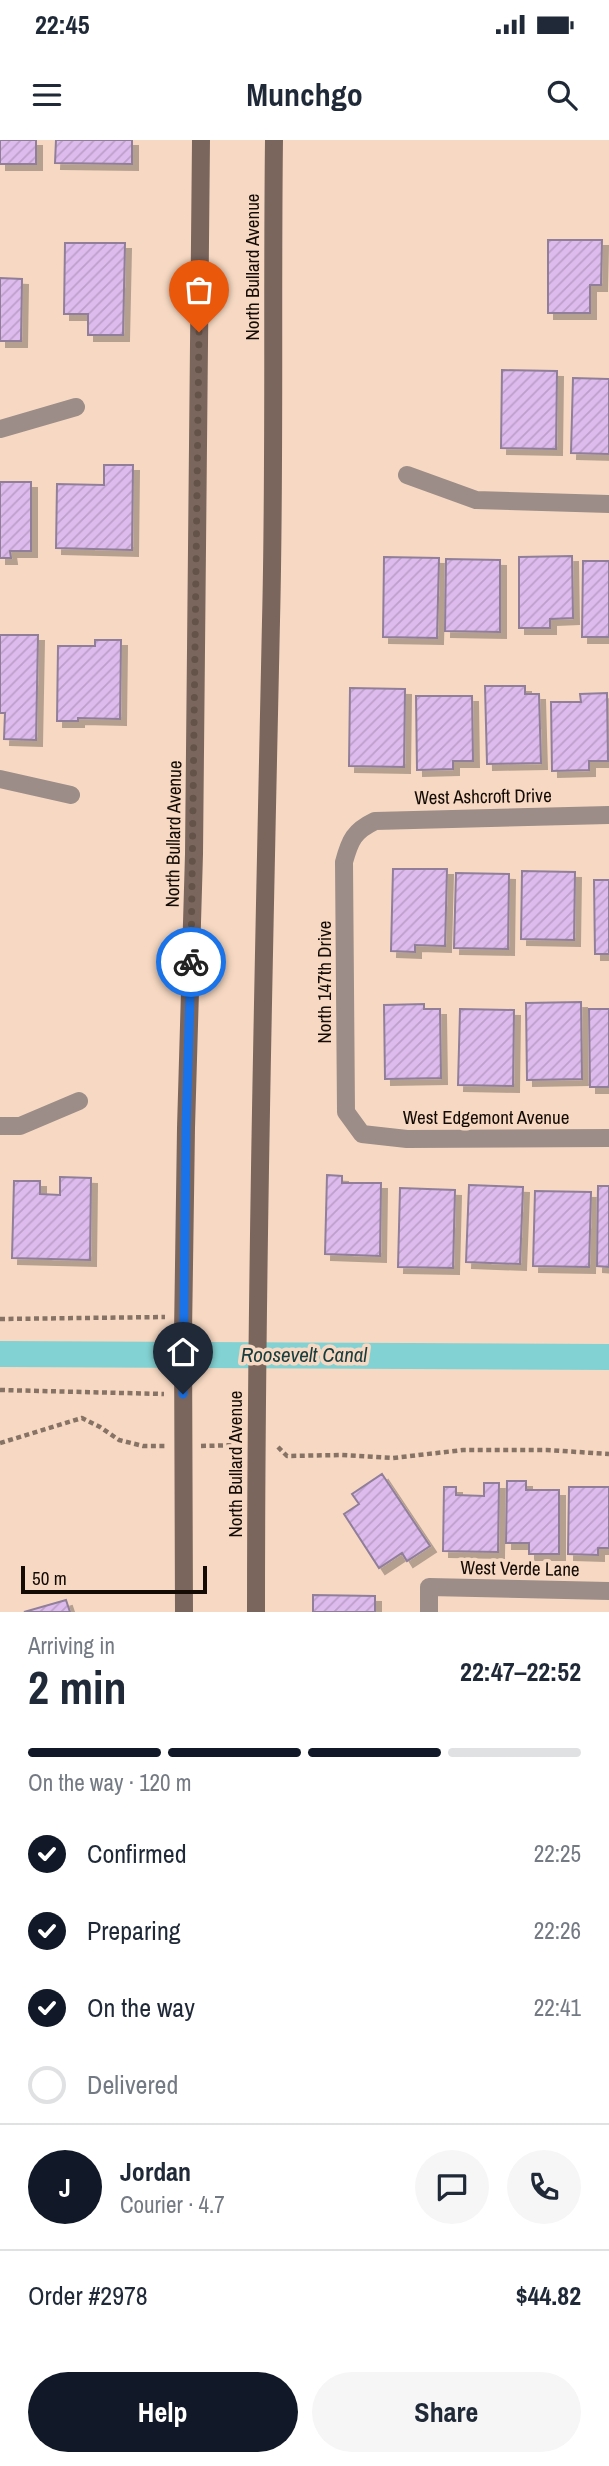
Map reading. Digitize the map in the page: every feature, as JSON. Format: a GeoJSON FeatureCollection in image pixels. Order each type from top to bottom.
{"type":"FeatureCollection","features":[{"type":"Feature","properties":{"kind":"main road","name":"North Bullard Avenue"},"geometry":{"type":"LineString","coordinates":[[184,1612],[186,1128],[194,854],[201,140]]}},
{"type":"Feature","properties":{"kind":"main road","name":"North Bullard Avenue"},"geometry":{"type":"LineString","coordinates":[[256,1612],[256,1445],[271,620],[274,140]]}},
{"type":"Feature","properties":{"kind":"street"},"geometry":{"type":"LineString","coordinates":[[0,429],[76,407]]}},
{"type":"Feature","properties":{"kind":"street"},"geometry":{"type":"LineString","coordinates":[[407,475],[476,500],[609,504]]}},
{"type":"Feature","properties":{"kind":"street"},"geometry":{"type":"LineString","coordinates":[[0,779],[71,795]]}},
{"type":"Feature","properties":{"kind":"street","name":"West Ashcroft Drive"},"geometry":{"type":"LineString","coordinates":[[359,828],[375,821],[401,818],[609,815]]}},
{"type":"Feature","properties":{"kind":"street","name":"North 147th Drive"},"geometry":{"type":"LineString","coordinates":[[359,828],[349,845],[344,862],[346,1112],[362,1134]]}},
{"type":"Feature","properties":{"kind":"street"},"geometry":{"type":"LineString","coordinates":[[0,1126],[20,1126],[79,1101]]}},
{"type":"Feature","properties":{"kind":"street","name":"West Edgemont Avenue"},"geometry":{"type":"LineString","coordinates":[[362,1134],[407,1139],[609,1138]]}},
{"type":"Feature","properties":{"kind":"street","name":"West Verde Lane"},"geometry":{"type":"LineString","coordinates":[[429,1612],[429,1587],[609,1591]]}},
{"type":"Feature","properties":{"kind":"path"},"geometry":{"type":"LineString","coordinates":[[0,1319],[184,1326]]}},
{"type":"Feature","properties":{"kind":"path"},"geometry":{"type":"LineString","coordinates":[[0,1390],[183,1390]]}},
{"type":"Feature","properties":{"kind":"path"},"geometry":{"type":"LineString","coordinates":[[0,1443],[82,1418],[119,1440],[143,1446],[256,1445],[276,1446],[287,1455],[394,1458],[477,1450],[547,1450],[609,1454]]}},
{"type":"Feature","properties":{"kind":"building"},"geometry":{"type":"Polygon","coordinates":[[[0,140],[36,140],[36,164],[0,164],[0,140]]]}},
{"type":"Feature","properties":{"kind":"building"},"geometry":{"type":"Polygon","coordinates":[[[56,140],[132,140],[132,164],[55,163],[56,140]]]}},
{"type":"Feature","properties":{"kind":"building"},"geometry":{"type":"Polygon","coordinates":[[[548,240],[602,240],[601,285],[590,285],[590,313],[548,313],[548,240]]]}},
{"type":"Feature","properties":{"kind":"building"},"geometry":{"type":"Polygon","coordinates":[[[65,243],[125,243],[123,335],[88,335],[88,314],[64,314],[65,243]]]}},
{"type":"Feature","properties":{"kind":"building"},"geometry":{"type":"Polygon","coordinates":[[[0,278],[22,279],[21,341],[0,341],[0,278]]]}},
{"type":"Feature","properties":{"kind":"building"},"geometry":{"type":"Polygon","coordinates":[[[502,370],[557,371],[556,449],[501,448],[502,370]]]}},
{"type":"Feature","properties":{"kind":"building"},"geometry":{"type":"Polygon","coordinates":[[[573,378],[609,379],[609,454],[571,453],[573,378]]]}},
{"type":"Feature","properties":{"kind":"building"},"geometry":{"type":"Polygon","coordinates":[[[104,465],[133,465],[132,550],[56,548],[57,484],[104,485],[104,465]]]}},
{"type":"Feature","properties":{"kind":"building"},"geometry":{"type":"Polygon","coordinates":[[[0,482],[31,482],[31,551],[10,551],[11,558],[0,558],[0,482]]]}},
{"type":"Feature","properties":{"kind":"building"},"geometry":{"type":"Polygon","coordinates":[[[572,556],[573,618],[550,619],[550,628],[519,628],[519,557],[572,556]]]}},
{"type":"Feature","properties":{"kind":"building"},"geometry":{"type":"Polygon","coordinates":[[[384,557],[439,558],[437,638],[383,637],[384,557]]]}},
{"type":"Feature","properties":{"kind":"building"},"geometry":{"type":"Polygon","coordinates":[[[446,559],[500,560],[500,632],[445,631],[446,559]]]}},
{"type":"Feature","properties":{"kind":"building"},"geometry":{"type":"Polygon","coordinates":[[[583,561],[609,561],[609,637],[582,637],[583,561]]]}},
{"type":"Feature","properties":{"kind":"building"},"geometry":{"type":"Polygon","coordinates":[[[0,635],[38,635],[36,740],[4,739],[5,713],[0,713],[0,635]]]}},
{"type":"Feature","properties":{"kind":"building"},"geometry":{"type":"Polygon","coordinates":[[[95,640],[121,640],[120,719],[78,718],[78,721],[57,721],[58,646],[95,646],[95,640]]]}},
{"type":"Feature","properties":{"kind":"building"},"geometry":{"type":"Polygon","coordinates":[[[485,686],[525,686],[525,694],[539,694],[541,763],[487,764],[485,686]]]}},
{"type":"Feature","properties":{"kind":"building"},"geometry":{"type":"Polygon","coordinates":[[[350,688],[405,689],[404,767],[349,766],[350,688]]]}},
{"type":"Feature","properties":{"kind":"building"},"geometry":{"type":"Polygon","coordinates":[[[607,693],[608,761],[589,761],[589,770],[552,771],[551,702],[581,702],[580,694],[607,693]]]}},
{"type":"Feature","properties":{"kind":"building"},"geometry":{"type":"Polygon","coordinates":[[[416,696],[472,696],[473,761],[453,761],[453,769],[417,770],[416,696]]]}},
{"type":"Feature","properties":{"kind":"building"},"geometry":{"type":"Polygon","coordinates":[[[393,869],[447,869],[445,946],[415,945],[415,952],[391,951],[393,869]]]}},
{"type":"Feature","properties":{"kind":"building"},"geometry":{"type":"Polygon","coordinates":[[[522,871],[575,872],[574,940],[521,939],[522,871]]]}},
{"type":"Feature","properties":{"kind":"building"},"geometry":{"type":"Polygon","coordinates":[[[456,873],[509,874],[508,949],[454,948],[456,873]]]}},
{"type":"Feature","properties":{"kind":"building"},"geometry":{"type":"Polygon","coordinates":[[[594,880],[609,880],[609,954],[595,954],[594,880]]]}},
{"type":"Feature","properties":{"kind":"building"},"geometry":{"type":"Polygon","coordinates":[[[581,1002],[582,1079],[527,1080],[526,1003],[581,1002]]]}},
{"type":"Feature","properties":{"kind":"building"},"geometry":{"type":"Polygon","coordinates":[[[424,1004],[424,1009],[440,1009],[441,1078],[385,1079],[384,1005],[424,1004]]]}},
{"type":"Feature","properties":{"kind":"building"},"geometry":{"type":"Polygon","coordinates":[[[460,1009],[514,1010],[513,1086],[458,1085],[460,1009]]]}},
{"type":"Feature","properties":{"kind":"building"},"geometry":{"type":"Polygon","coordinates":[[[589,1009],[609,1009],[609,1087],[590,1087],[589,1009]]]}},
{"type":"Feature","properties":{"kind":"building"},"geometry":{"type":"Polygon","coordinates":[[[327,1175],[342,1176],[342,1183],[381,1183],[380,1256],[325,1254],[327,1175]]]}},
{"type":"Feature","properties":{"kind":"building"},"geometry":{"type":"Polygon","coordinates":[[[60,1177],[91,1178],[90,1260],[12,1258],[14,1181],[40,1181],[40,1194],[60,1195],[60,1177]]]}},
{"type":"Feature","properties":{"kind":"building"},"geometry":{"type":"Polygon","coordinates":[[[469,1185],[523,1187],[520,1264],[466,1262],[469,1185]]]}},
{"type":"Feature","properties":{"kind":"building"},"geometry":{"type":"Polygon","coordinates":[[[598,1186],[609,1186],[609,1267],[597,1266],[598,1186]]]}},
{"type":"Feature","properties":{"kind":"building"},"geometry":{"type":"Polygon","coordinates":[[[400,1188],[455,1190],[453,1268],[398,1267],[400,1188]]]}},
{"type":"Feature","properties":{"kind":"building"},"geometry":{"type":"Polygon","coordinates":[[[535,1191],[591,1192],[589,1267],[533,1266],[535,1191]]]}},
{"type":"Feature","properties":{"kind":"building"},"geometry":{"type":"Polygon","coordinates":[[[382,1474],[430,1546],[407,1561],[402,1553],[379,1568],[344,1514],[359,1504],[352,1494],[382,1474]]]}},
{"type":"Feature","properties":{"kind":"building"},"geometry":{"type":"Polygon","coordinates":[[[507,1481],[526,1481],[526,1490],[559,1490],[559,1554],[529,1554],[529,1543],[506,1543],[507,1481]]]}},
{"type":"Feature","properties":{"kind":"building"},"geometry":{"type":"Polygon","coordinates":[[[484,1483],[499,1483],[498,1552],[443,1551],[444,1487],[456,1487],[456,1495],[484,1496],[484,1483]]]}},
{"type":"Feature","properties":{"kind":"building"},"geometry":{"type":"Polygon","coordinates":[[[569,1487],[609,1487],[609,1548],[598,1548],[598,1555],[568,1554],[569,1487]]]}},
{"type":"Feature","properties":{"kind":"building"},"geometry":{"type":"Polygon","coordinates":[[[313,1595],[375,1596],[375,1612],[313,1612],[313,1595]]]}},
{"type":"Feature","properties":{"kind":"building"},"geometry":{"type":"Polygon","coordinates":[[[66,1600],[70,1612],[24,1612],[66,1600]]]}},
{"type":"Feature","properties":{"kind":"waterway","name":"Roosevelt Canal"},"geometry":{"type":"LineString","coordinates":[[0,1354],[609,1357]]}},
{"type":"Feature","properties":{"kind":"way so far"},"geometry":{"type":"LineString","coordinates":[[191,962],[199,332]]}},
{"type":"Feature","properties":{"kind":"route"},"geometry":{"type":"LineString","coordinates":[[183,1394],[191,962]]}}]}
